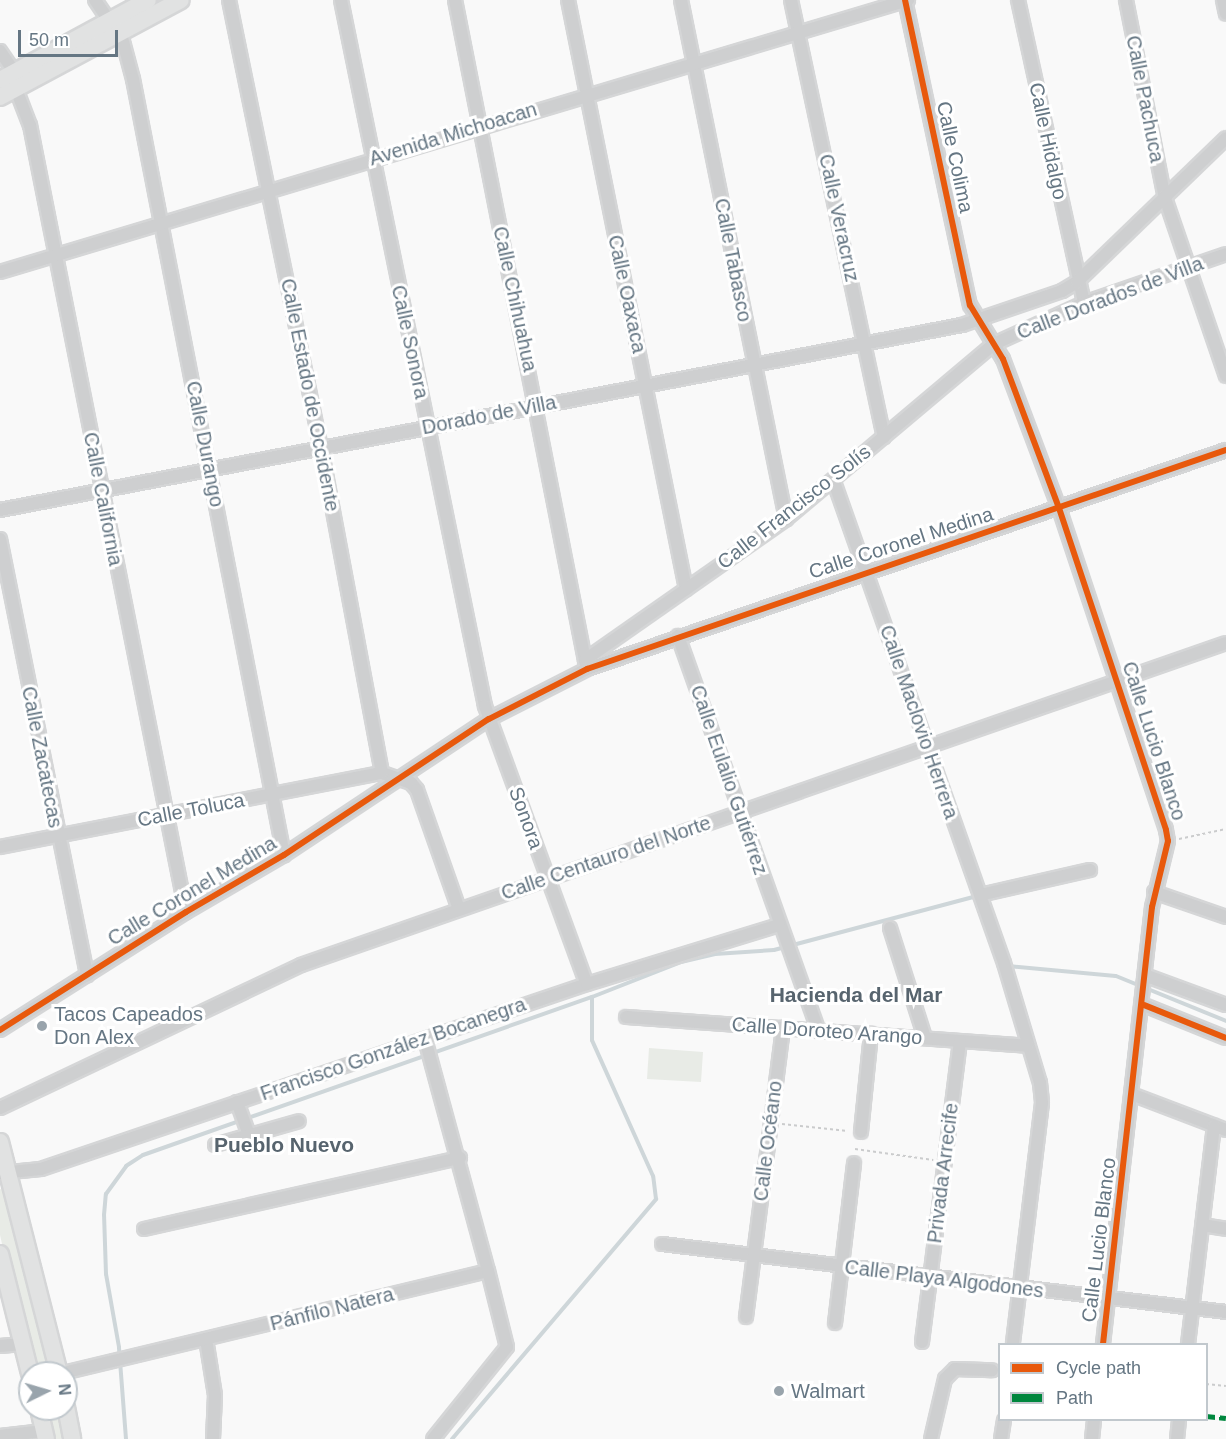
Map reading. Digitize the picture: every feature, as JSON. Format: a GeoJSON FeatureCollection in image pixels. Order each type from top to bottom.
{"type":"FeatureCollection","features":[{"type":"Feature","properties":{"kind":"street"},"geometry":{"type":"LineString","coordinates":[[95,0],[109,21]]}},
{"type":"Feature","properties":{"kind":"street"},"geometry":{"type":"LineString","coordinates":[[0,97],[10,80],[148,0]]}},
{"type":"Feature","properties":{"kind":"street"},"geometry":{"type":"LineString","coordinates":[[10,80],[121,34],[181,0]]}},
{"type":"Feature","properties":{"kind":"street","name":"Calle Estado de Occidente"},"geometry":{"type":"LineString","coordinates":[[229,0],[321,447],[381,773]]}},
{"type":"Feature","properties":{"kind":"street","name":"Calle Sonora"},"geometry":{"type":"LineString","coordinates":[[341,0],[489,719]]}},
{"type":"Feature","properties":{"kind":"street","name":"Calle Chihuahua"},"geometry":{"type":"LineString","coordinates":[[455,0],[537,405],[586,665]]}},
{"type":"Feature","properties":{"kind":"street","name":"Calle Oaxaca"},"geometry":{"type":"LineString","coordinates":[[568,0],[686,589]]}},
{"type":"Feature","properties":{"kind":"street","name":"Calle Tabasco"},"geometry":{"type":"LineString","coordinates":[[681,0],[786,519]]}},
{"type":"Feature","properties":{"kind":"street","name":"Calle Veracruz"},"geometry":{"type":"LineString","coordinates":[[791,0],[867,344],[884,437]]}},
{"type":"Feature","properties":{"kind":"street","name":"Avenida Michoacan"},"geometry":{"type":"LineString","coordinates":[[0,272],[269,192],[586,93],[906,0]]}},
{"type":"Feature","properties":{"kind":"street","name":"Calle Colima"},"geometry":{"type":"LineString","coordinates":[[906,0],[966,291],[977,320],[994,344]]}},
{"type":"Feature","properties":{"kind":"street","name":"Calle Hidalgo"},"geometry":{"type":"LineString","coordinates":[[1018,0],[1077,282],[1084,303]]}},
{"type":"Feature","properties":{"kind":"street","name":"Calle Pachuca"},"geometry":{"type":"LineString","coordinates":[[1126,0],[1165,198],[1226,376]]}},
{"type":"Feature","properties":{"kind":"street"},"geometry":{"type":"LineString","coordinates":[[1223,0],[1226,14]]}},
{"type":"Feature","properties":{"kind":"street","name":"Calle Durango"},"geometry":{"type":"LineString","coordinates":[[121,34],[210,470],[284,855]]}},
{"type":"Feature","properties":{"kind":"street","name":"Calle California"},"geometry":{"type":"LineString","coordinates":[[0,51],[30,125],[186,912]]}},
{"type":"Feature","properties":{"kind":"street"},"geometry":{"type":"LineString","coordinates":[[977,320],[1062,291],[1077,282],[1226,138]]}},
{"type":"Feature","properties":{"kind":"street","name":"Calle Dorados de Villa"},"geometry":{"type":"LineString","coordinates":[[994,344],[1084,303],[1226,254]]}},
{"type":"Feature","properties":{"kind":"street","name":"Dorado de Villa"},"geometry":{"type":"LineString","coordinates":[[0,510],[537,405],[867,344],[977,320]]}},
{"type":"Feature","properties":{"kind":"street","name":"Calle Francisco Solís"},"geometry":{"type":"LineString","coordinates":[[586,665],[834,482],[994,344]]}},
{"type":"Feature","properties":{"kind":"street","name":"Calle Lucio Blanco"},"geometry":{"type":"LineString","coordinates":[[994,344],[1059,508],[1168,841],[1154,892],[1134,1095],[1103,1343]]}},
{"type":"Feature","properties":{"kind":"street","name":"Calle Coronel Medina"},"geometry":{"type":"LineString","coordinates":[[0,1030],[186,912],[284,855],[489,719],[586,665],[678,636],[1226,450]]}},
{"type":"Feature","properties":{"kind":"street","name":"Calle Maclovio Herrera"},"geometry":{"type":"LineString","coordinates":[[834,482],[1004,963],[1028,1046]]}},
{"type":"Feature","properties":{"kind":"street","name":"Calle Zacatecas"},"geometry":{"type":"LineString","coordinates":[[0,539],[87,975]]}},
{"type":"Feature","properties":{"kind":"street","name":"Calle Eulalio Gutiérrez"},"geometry":{"type":"LineString","coordinates":[[678,636],[818,1030]]}},
{"type":"Feature","properties":{"kind":"street","name":"Calle Centauro del Norte"},"geometry":{"type":"LineString","coordinates":[[0,1108],[252,985],[459,909],[1226,643]]}},
{"type":"Feature","properties":{"kind":"street","name":"Sonora"},"geometry":{"type":"LineString","coordinates":[[489,719],[587,984]]}},
{"type":"Feature","properties":{"kind":"street"},"geometry":{"type":"LineString","coordinates":[[381,773],[399,778],[417,790],[459,909]]}},
{"type":"Feature","properties":{"kind":"street","name":"Calle Toluca"},"geometry":{"type":"LineString","coordinates":[[0,847],[381,773]]}},
{"type":"Feature","properties":{"kind":"street"},"geometry":{"type":"LineString","coordinates":[[980,895],[1089,870]]}},
{"type":"Feature","properties":{"kind":"street"},"geometry":{"type":"LineString","coordinates":[[1154,892],[1226,917]]}},
{"type":"Feature","properties":{"kind":"street","name":"Francisco González Bocanegra"},"geometry":{"type":"LineString","coordinates":[[4,1173],[41,1169],[237,1102],[427,1044],[587,984],[780,928]]}},
{"type":"Feature","properties":{"kind":"street"},"geometry":{"type":"LineString","coordinates":[[890,928],[925,1038]]}},
{"type":"Feature","properties":{"kind":"street"},"geometry":{"type":"LineString","coordinates":[[1147,976],[1226,1005]]}},
{"type":"Feature","properties":{"kind":"street"},"geometry":{"type":"LineString","coordinates":[[1144,1005],[1226,1038]]}},
{"type":"Feature","properties":{"kind":"street","name":"Calle Doroteo Arango"},"geometry":{"type":"LineString","coordinates":[[626,1017],[1028,1046]]}},
{"type":"Feature","properties":{"kind":"street","name":"Calle Océano"},"geometry":{"type":"LineString","coordinates":[[746,1317],[783,1027]]}},
{"type":"Feature","properties":{"kind":"street"},"geometry":{"type":"LineString","coordinates":[[861,1132],[871,1034]]}},
{"type":"Feature","properties":{"kind":"street","name":"Privada Arrecife"},"geometry":{"type":"LineString","coordinates":[[922,1342],[960,1041]]}},
{"type":"Feature","properties":{"kind":"street"},"geometry":{"type":"LineString","coordinates":[[427,1044],[460,1158],[507,1347],[433,1439]]}},
{"type":"Feature","properties":{"kind":"street"},"geometry":{"type":"LineString","coordinates":[[1013,1343],[1042,1103],[1028,1046]]}},
{"type":"Feature","properties":{"kind":"street"},"geometry":{"type":"LineString","coordinates":[[1134,1095],[1220,1128],[1202,1225],[1188,1343]]}},
{"type":"Feature","properties":{"kind":"street"},"geometry":{"type":"LineString","coordinates":[[237,1102],[249,1136]]}},
{"type":"Feature","properties":{"kind":"street"},"geometry":{"type":"LineString","coordinates":[[215,1145],[299,1121]]}},
{"type":"Feature","properties":{"kind":"street"},"geometry":{"type":"LineString","coordinates":[[0,1142],[4,1173],[58,1361]]}},
{"type":"Feature","properties":{"kind":"street"},"geometry":{"type":"LineString","coordinates":[[144,1229],[460,1158]]}},
{"type":"Feature","properties":{"kind":"street"},"geometry":{"type":"LineString","coordinates":[[835,1323],[854,1163]]}},
{"type":"Feature","properties":{"kind":"street"},"geometry":{"type":"LineString","coordinates":[[1202,1225],[1226,1229]]}},
{"type":"Feature","properties":{"kind":"street","name":"Calle Playa Algodones"},"geometry":{"type":"LineString","coordinates":[[662,1244],[1019,1289],[1226,1312]]}},
{"type":"Feature","properties":{"kind":"street"},"geometry":{"type":"LineString","coordinates":[[0,1258],[27,1361]]}},
{"type":"Feature","properties":{"kind":"street","name":"Pánfilo Natera"},"geometry":{"type":"LineString","coordinates":[[78,1370],[488,1271]]}},
{"type":"Feature","properties":{"kind":"street"},"geometry":{"type":"LineString","coordinates":[[206,1339],[215,1395],[213,1439]]}},
{"type":"Feature","properties":{"kind":"street"},"geometry":{"type":"LineString","coordinates":[[0,1346],[23,1344]]}},
{"type":"Feature","properties":{"kind":"street"},"geometry":{"type":"LineString","coordinates":[[931,1439],[945,1379],[955,1369],[992,1370]]}},
{"type":"Feature","properties":{"kind":"street"},"geometry":{"type":"LineString","coordinates":[[69,1421],[72,1439]]}},
{"type":"Feature","properties":{"kind":"street"},"geometry":{"type":"LineString","coordinates":[[1001,1439],[1004,1421]]}},
{"type":"Feature","properties":{"kind":"street"},"geometry":{"type":"LineString","coordinates":[[1092,1439],[1094,1421]]}},
{"type":"Feature","properties":{"kind":"street"},"geometry":{"type":"LineString","coordinates":[[1177,1439],[1179,1421]]}},
{"type":"Feature","properties":{"kind":"street"},"geometry":{"type":"LineString","coordinates":[[0,1436],[45,1435]]}},
{"type":"Feature","properties":{"kind":"path"},"geometry":{"type":"LineString","coordinates":[[1168,841],[1226,829]]}},
{"type":"Feature","properties":{"kind":"path"},"geometry":{"type":"LineString","coordinates":[[771,1123],[861,1132],[855,1149],[854,1163]]}},
{"type":"Feature","properties":{"kind":"path"},"geometry":{"type":"LineString","coordinates":[[855,1149],[944,1162]]}},
{"type":"Feature","properties":{"kind":"path"},"geometry":{"type":"LineString","coordinates":[[1208,1384],[1226,1386]]}},
{"type":"Feature","properties":{"kind":"shaded area"},"geometry":{"type":"Polygon","coordinates":[[[649,1048],[703,1052],[701,1082],[647,1079],[649,1048]]]}},
{"type":"Feature","properties":{"kind":"shaded area"},"geometry":{"type":"Polygon","coordinates":[[[0,1189],[4,1190],[46,1361],[28,1361],[0,1235],[0,1189]]]}},
{"type":"Feature","properties":{"kind":"shaded area"},"geometry":{"type":"Polygon","coordinates":[[[42,1421],[59,1421],[63,1439],[46,1439],[42,1421]]]}},
{"type":"Feature","properties":{"kind":"waterway"},"geometry":{"type":"LineString","coordinates":[[452,1439],[656,1199],[653,1176],[592,1040],[592,997],[681,962],[715,954],[774,950],[977,896]]}},
{"type":"Feature","properties":{"kind":"waterway"},"geometry":{"type":"LineString","coordinates":[[1008,966],[1116,976],[1226,1021]]}},
{"type":"Feature","properties":{"kind":"waterway"},"geometry":{"type":"LineString","coordinates":[[126,1439],[119,1347],[106,1274],[104,1215],[106,1194],[126,1166],[143,1155],[592,997]]}},
{"type":"Feature","properties":{"kind":"marked path"},"geometry":{"type":"LineString","coordinates":[[1208,1416],[1226,1418]]}},
{"type":"Feature","properties":{"kind":"cycle path"},"geometry":{"type":"LineString","coordinates":[[905,0],[970,305],[1003,359],[1059,508],[1168,841],[1152,907],[1103,1343]]}},
{"type":"Feature","properties":{"kind":"cycle path"},"geometry":{"type":"LineString","coordinates":[[0,1030],[186,912],[284,855],[489,719],[587,669],[1226,450]]}},
{"type":"Feature","properties":{"kind":"cycle path"},"geometry":{"type":"LineString","coordinates":[[1144,1005],[1226,1038]]}},
{"type":"Feature","properties":{"kind":"place","name":"Tacos Capeados Don Alex"},"geometry":{"type":"Point","coordinates":[42,1026]}},
{"type":"Feature","properties":{"kind":"place","name":"Walmart"},"geometry":{"type":"Point","coordinates":[779,1391]}},
{"type":"Feature","properties":{"kind":"district","name":"Hacienda del Mar"},"geometry":{"type":"Point","coordinates":[856,995]}},
{"type":"Feature","properties":{"kind":"district","name":"Pueblo Nuevo"},"geometry":{"type":"Point","coordinates":[284,1145]}}]}
